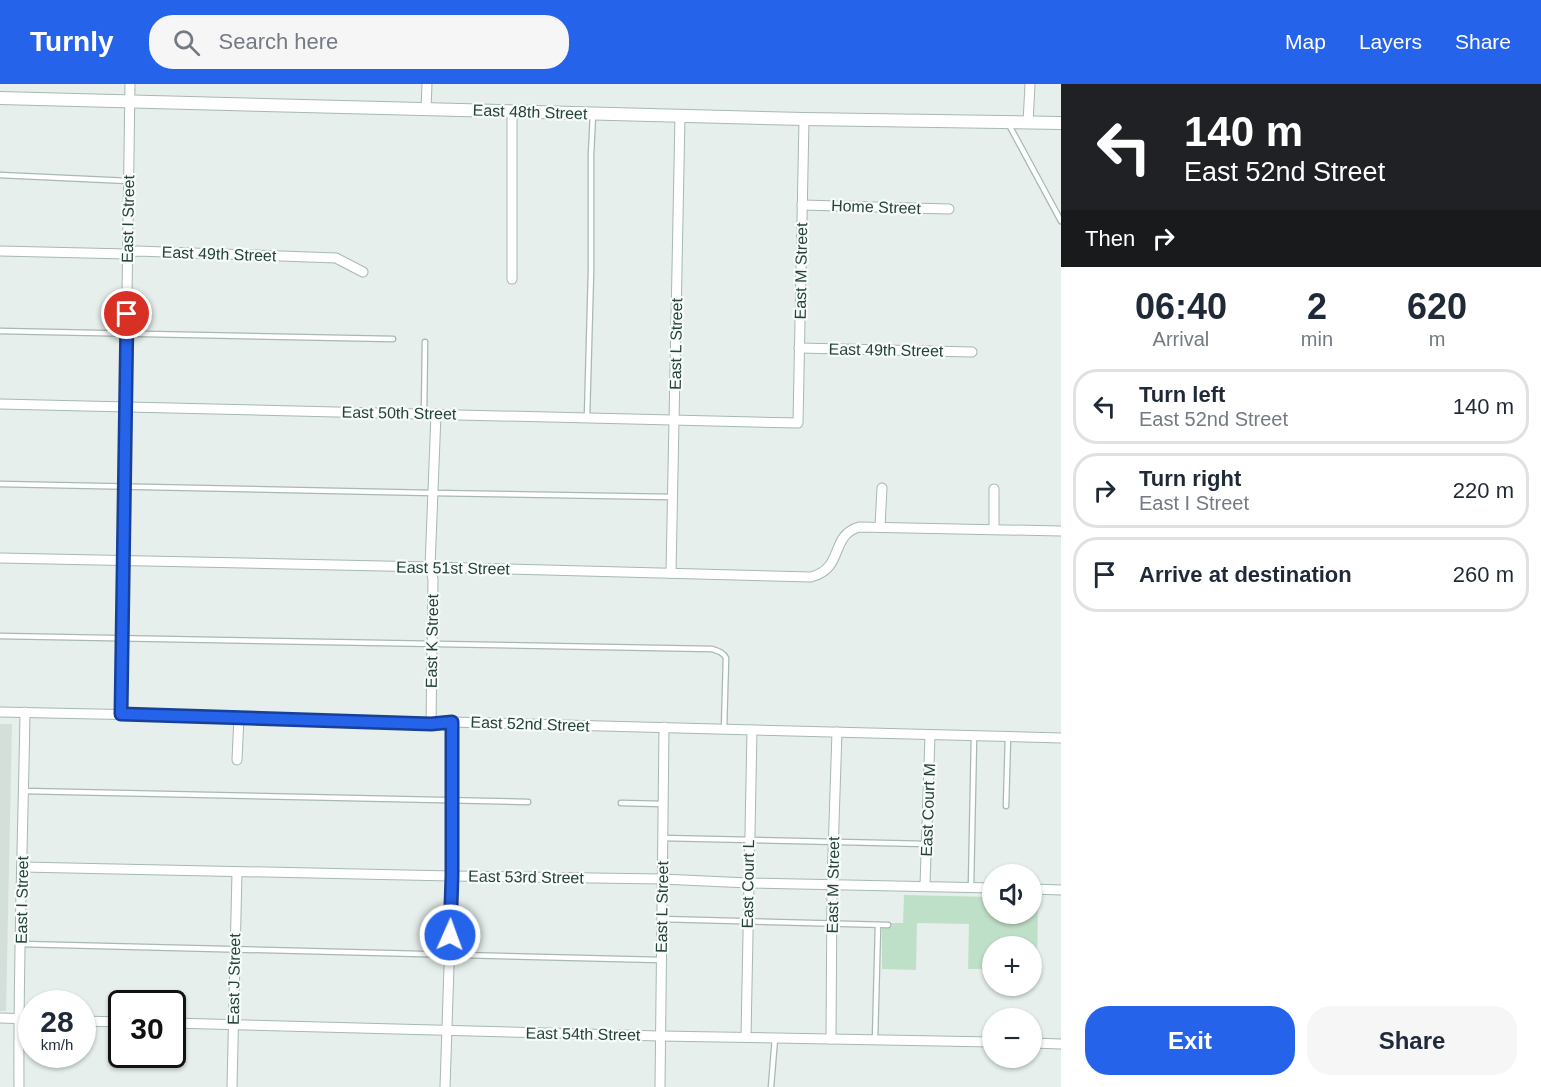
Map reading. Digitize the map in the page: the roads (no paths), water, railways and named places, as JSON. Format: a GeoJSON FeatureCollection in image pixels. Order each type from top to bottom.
{"type":"FeatureCollection","features":[{"type":"Feature","properties":{"kind":"street","name":"East I Street"},"geometry":{"type":"LineString","coordinates":[[121,714],[130,84]]}},
{"type":"Feature","properties":{"kind":"street"},"geometry":{"type":"LineString","coordinates":[[426,109],[427,84]]}},
{"type":"Feature","properties":{"kind":"street"},"geometry":{"type":"LineString","coordinates":[[1028,123],[1030,84]]}},
{"type":"Feature","properties":{"kind":"street","name":"East 48th Street"},"geometry":{"type":"LineString","coordinates":[[0,98],[804,119],[1061,123]]}},
{"type":"Feature","properties":{"kind":"street"},"geometry":{"type":"LineString","coordinates":[[512,112],[512,279]]}},
{"type":"Feature","properties":{"kind":"street","name":"East L Street"},"geometry":{"type":"LineString","coordinates":[[671,573],[680,116]]}},
{"type":"Feature","properties":{"kind":"street","name":"East M Street"},"geometry":{"type":"LineString","coordinates":[[798,423],[804,119]]}},
{"type":"Feature","properties":{"kind":"street","name":"Home Street"},"geometry":{"type":"LineString","coordinates":[[802,205],[949,209]]}},
{"type":"Feature","properties":{"kind":"street","name":"East 49th Street"},"geometry":{"type":"LineString","coordinates":[[0,251],[128,254],[137,250],[336,258],[363,272]]}},
{"type":"Feature","properties":{"kind":"street","name":"East 49th Street"},"geometry":{"type":"LineString","coordinates":[[799,348],[972,351]]}},
{"type":"Feature","properties":{"kind":"street","name":"East 50th Street"},"geometry":{"type":"LineString","coordinates":[[0,404],[798,423]]}},
{"type":"Feature","properties":{"kind":"street","name":"East K Street"},"geometry":{"type":"LineString","coordinates":[[431,724],[433,579],[430,567],[436,414]]}},
{"type":"Feature","properties":{"kind":"street"},"geometry":{"type":"LineString","coordinates":[[880,527],[882,488]]}},
{"type":"Feature","properties":{"kind":"street"},"geometry":{"type":"LineString","coordinates":[[994,489],[994,529]]}},
{"type":"Feature","properties":{"kind":"street","name":"East 51st Street"},"geometry":{"type":"LineString","coordinates":[[0,558],[814,576],[828,568],[840,542],[851,530],[859,527],[1061,531]]}},
{"type":"Feature","properties":{"kind":"street","name":"East 52nd Street"},"geometry":{"type":"LineString","coordinates":[[0,712],[1061,738]]}},
{"type":"Feature","properties":{"kind":"street","name":"East I Street"},"geometry":{"type":"LineString","coordinates":[[20,990],[25,712]]}},
{"type":"Feature","properties":{"kind":"street"},"geometry":{"type":"LineString","coordinates":[[237,760],[239,717]]}},
{"type":"Feature","properties":{"kind":"street"},"geometry":{"type":"LineString","coordinates":[[445,1087],[452,876],[452,722]]}},
{"type":"Feature","properties":{"kind":"street","name":"East L Street"},"geometry":{"type":"LineString","coordinates":[[660,1087],[664,728]]}},
{"type":"Feature","properties":{"kind":"street","name":"East Court L"},"geometry":{"type":"LineString","coordinates":[[746,1037],[752,730]]}},
{"type":"Feature","properties":{"kind":"street","name":"East M Street"},"geometry":{"type":"LineString","coordinates":[[831,1039],[832,884],[837,732]]}},
{"type":"Feature","properties":{"kind":"street","name":"East Court M"},"geometry":{"type":"LineString","coordinates":[[925,885],[930,735]]}},
{"type":"Feature","properties":{"kind":"street","name":"East 53rd Street"},"geometry":{"type":"LineString","coordinates":[[22,867],[982,888]]}},
{"type":"Feature","properties":{"kind":"street","name":"East J Street"},"geometry":{"type":"LineString","coordinates":[[232,1087],[237,872]]}},
{"type":"Feature","properties":{"kind":"street"},"geometry":{"type":"LineString","coordinates":[[1042,889],[1061,890]]}},
{"type":"Feature","properties":{"kind":"street"},"geometry":{"type":"LineString","coordinates":[[0,1018],[18,1019]]}},
{"type":"Feature","properties":{"kind":"street","name":"East 54th Street"},"geometry":{"type":"LineString","coordinates":[[186,1023],[982,1042]]}},
{"type":"Feature","properties":{"kind":"street"},"geometry":{"type":"LineString","coordinates":[[1042,1043],[1061,1044]]}},
{"type":"Feature","properties":{"kind":"street","name":"East I Street"},"geometry":{"type":"LineString","coordinates":[[19,1068],[19,1087]]}},
{"type":"Feature","properties":{"kind":"lane"},"geometry":{"type":"LineString","coordinates":[[587,418],[593,114]]}},
{"type":"Feature","properties":{"kind":"lane"},"geometry":{"type":"LineString","coordinates":[[1008,123],[1061,221]]}},
{"type":"Feature","properties":{"kind":"lane"},"geometry":{"type":"LineString","coordinates":[[0,175],[129,181]]}},
{"type":"Feature","properties":{"kind":"lane"},"geometry":{"type":"LineString","coordinates":[[0,331],[393,339]]}},
{"type":"Feature","properties":{"kind":"lane"},"geometry":{"type":"LineString","coordinates":[[424,414],[425,342]]}},
{"type":"Feature","properties":{"kind":"lane"},"geometry":{"type":"LineString","coordinates":[[0,484],[673,497]]}},
{"type":"Feature","properties":{"kind":"lane"},"geometry":{"type":"LineString","coordinates":[[0,636],[720,651],[726,658],[724,729]]}},
{"type":"Feature","properties":{"kind":"lane"},"geometry":{"type":"LineString","coordinates":[[971,887],[974,736]]}},
{"type":"Feature","properties":{"kind":"lane"},"geometry":{"type":"LineString","coordinates":[[1006,806],[1008,737]]}},
{"type":"Feature","properties":{"kind":"lane"},"geometry":{"type":"LineString","coordinates":[[24,791],[528,802]]}},
{"type":"Feature","properties":{"kind":"lane"},"geometry":{"type":"LineString","coordinates":[[621,803],[663,804]]}},
{"type":"Feature","properties":{"kind":"lane"},"geometry":{"type":"LineString","coordinates":[[663,838],[927,844]]}},
{"type":"Feature","properties":{"kind":"lane"},"geometry":{"type":"LineString","coordinates":[[662,920],[888,925]]}},
{"type":"Feature","properties":{"kind":"lane"},"geometry":{"type":"LineString","coordinates":[[875,1040],[878,925]]}},
{"type":"Feature","properties":{"kind":"lane"},"geometry":{"type":"LineString","coordinates":[[21,944],[661,960]]}},
{"type":"Feature","properties":{"kind":"lane"},"geometry":{"type":"LineString","coordinates":[[771,1087],[775,1038]]}}]}
